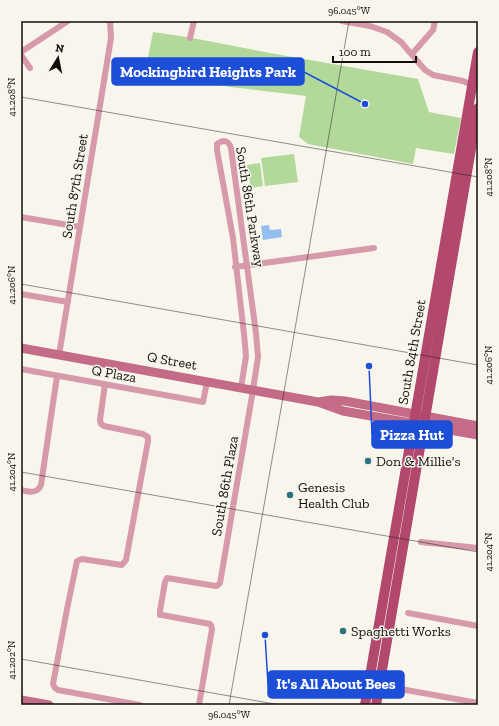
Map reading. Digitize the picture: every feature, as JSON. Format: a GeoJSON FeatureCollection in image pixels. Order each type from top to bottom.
{"type":"FeatureCollection","features":[{"type":"Feature","properties":{"kind":"main road","name":"South 84th Street"},"geometry":{"type":"LineString","coordinates":[[365,705],[475,86],[478,52]]}},
{"type":"Feature","properties":{"kind":"main road","name":"South 84th Street"},"geometry":{"type":"LineString","coordinates":[[376,705],[478,108]]}},
{"type":"Feature","properties":{"kind":"main road","name":"Q Street"},"geometry":{"type":"LineString","coordinates":[[21,348],[318,402],[331,400],[345,401],[478,435]]}},
{"type":"Feature","properties":{"kind":"main road","name":"Q Street"},"geometry":{"type":"LineString","coordinates":[[425,421],[478,426]]}},
{"type":"Feature","properties":{"kind":"main road"},"geometry":{"type":"LineString","coordinates":[[21,700],[49,705]]}},
{"type":"Feature","properties":{"kind":"street"},"geometry":{"type":"LineString","coordinates":[[21,52],[68,21]]}},
{"type":"Feature","properties":{"kind":"street","name":"South 87th Street"},"geometry":{"type":"LineString","coordinates":[[59,355],[111,38],[110,21]]}},
{"type":"Feature","properties":{"kind":"street"},"geometry":{"type":"LineString","coordinates":[[190,38],[194,21]]}},
{"type":"Feature","properties":{"kind":"street"},"geometry":{"type":"LineString","coordinates":[[342,21],[370,26],[387,32],[401,42],[425,70],[432,75],[475,86]]}},
{"type":"Feature","properties":{"kind":"street"},"geometry":{"type":"LineString","coordinates":[[412,54],[433,30],[435,21]]}},
{"type":"Feature","properties":{"kind":"street"},"geometry":{"type":"LineString","coordinates":[[21,55],[30,68]]}},
{"type":"Feature","properties":{"kind":"street","name":"South 86th Parkway"},"geometry":{"type":"LineString","coordinates":[[241,388],[246,356],[232,238],[217,144],[222,141],[227,141],[230,143],[231,148],[255,322],[258,357],[253,390]]}},
{"type":"Feature","properties":{"kind":"street"},"geometry":{"type":"LineString","coordinates":[[223,177],[235,176]]}},
{"type":"Feature","properties":{"kind":"street"},"geometry":{"type":"LineString","coordinates":[[21,217],[80,227]]}},
{"type":"Feature","properties":{"kind":"street"},"geometry":{"type":"LineString","coordinates":[[232,238],[244,236]]}},
{"type":"Feature","properties":{"kind":"street"},"geometry":{"type":"LineString","coordinates":[[235,267],[374,248]]}},
{"type":"Feature","properties":{"kind":"street"},"geometry":{"type":"LineString","coordinates":[[21,294],[68,302]]}},
{"type":"Feature","properties":{"kind":"street"},"geometry":{"type":"LineString","coordinates":[[243,324],[255,322]]}},
{"type":"Feature","properties":{"kind":"street"},"geometry":{"type":"LineString","coordinates":[[244,364],[256,366]]}},
{"type":"Feature","properties":{"kind":"street","name":"Q Plaza"},"geometry":{"type":"LineString","coordinates":[[21,369],[204,402],[207,382]]}},
{"type":"Feature","properties":{"kind":"street"},"geometry":{"type":"LineString","coordinates":[[21,490],[31,492],[37,491],[41,485],[57,376]]}},
{"type":"Feature","properties":{"kind":"street"},"geometry":{"type":"LineString","coordinates":[[105,384],[100,420],[101,424],[104,426],[143,434],[148,437],[148,441],[126,560],[124,564],[118,565],[82,559],[79,560],[76,565],[53,684],[58,690],[140,705]]}},
{"type":"Feature","properties":{"kind":"street","name":"South 86th Plaza"},"geometry":{"type":"LineString","coordinates":[[199,705],[212,625],[160,615],[165,582],[167,578],[218,585],[220,583],[253,390]]}},
{"type":"Feature","properties":{"kind":"street"},"geometry":{"type":"LineString","coordinates":[[421,542],[478,548]]}},
{"type":"Feature","properties":{"kind":"street"},"geometry":{"type":"LineString","coordinates":[[408,613],[478,626]]}},
{"type":"Feature","properties":{"kind":"street"},"geometry":{"type":"LineString","coordinates":[[395,688],[478,703]]}},
{"type":"Feature","properties":{"kind":"green space"},"geometry":{"type":"Polygon","coordinates":[[[153,32],[418,79],[429,112],[461,118],[454,154],[416,148],[413,164],[308,144],[299,137],[306,96],[231,87],[145,73],[153,32]]]}},
{"type":"Feature","properties":{"kind":"green space"},"geometry":{"type":"Polygon","coordinates":[[[294,154],[298,182],[265,186],[261,158],[294,154]]]}},
{"type":"Feature","properties":{"kind":"green space"},"geometry":{"type":"Polygon","coordinates":[[[260,163],[263,186],[251,188],[247,165],[260,163]]]}},
{"type":"Feature","properties":{"kind":"water"},"geometry":{"type":"Polygon","coordinates":[[[269,225],[270,230],[281,229],[282,237],[263,240],[261,226],[269,225]]]}},
{"type":"Feature","properties":{"kind":"place","name":"Mockingbird Heights Park"},"geometry":{"type":"Point","coordinates":[365,104]}},
{"type":"Feature","properties":{"kind":"place","name":"Pizza Hut"},"geometry":{"type":"Point","coordinates":[369,366]}},
{"type":"Feature","properties":{"kind":"place","name":"Don & Millie's"},"geometry":{"type":"Point","coordinates":[368,461]}},
{"type":"Feature","properties":{"kind":"place","name":"Genesis Health Club"},"geometry":{"type":"Point","coordinates":[290,495]}},
{"type":"Feature","properties":{"kind":"place","name":"Spaghetti Works"},"geometry":{"type":"Point","coordinates":[343,631]}},
{"type":"Feature","properties":{"kind":"place","name":"It's All About Bees"},"geometry":{"type":"Point","coordinates":[265,635]}}]}
